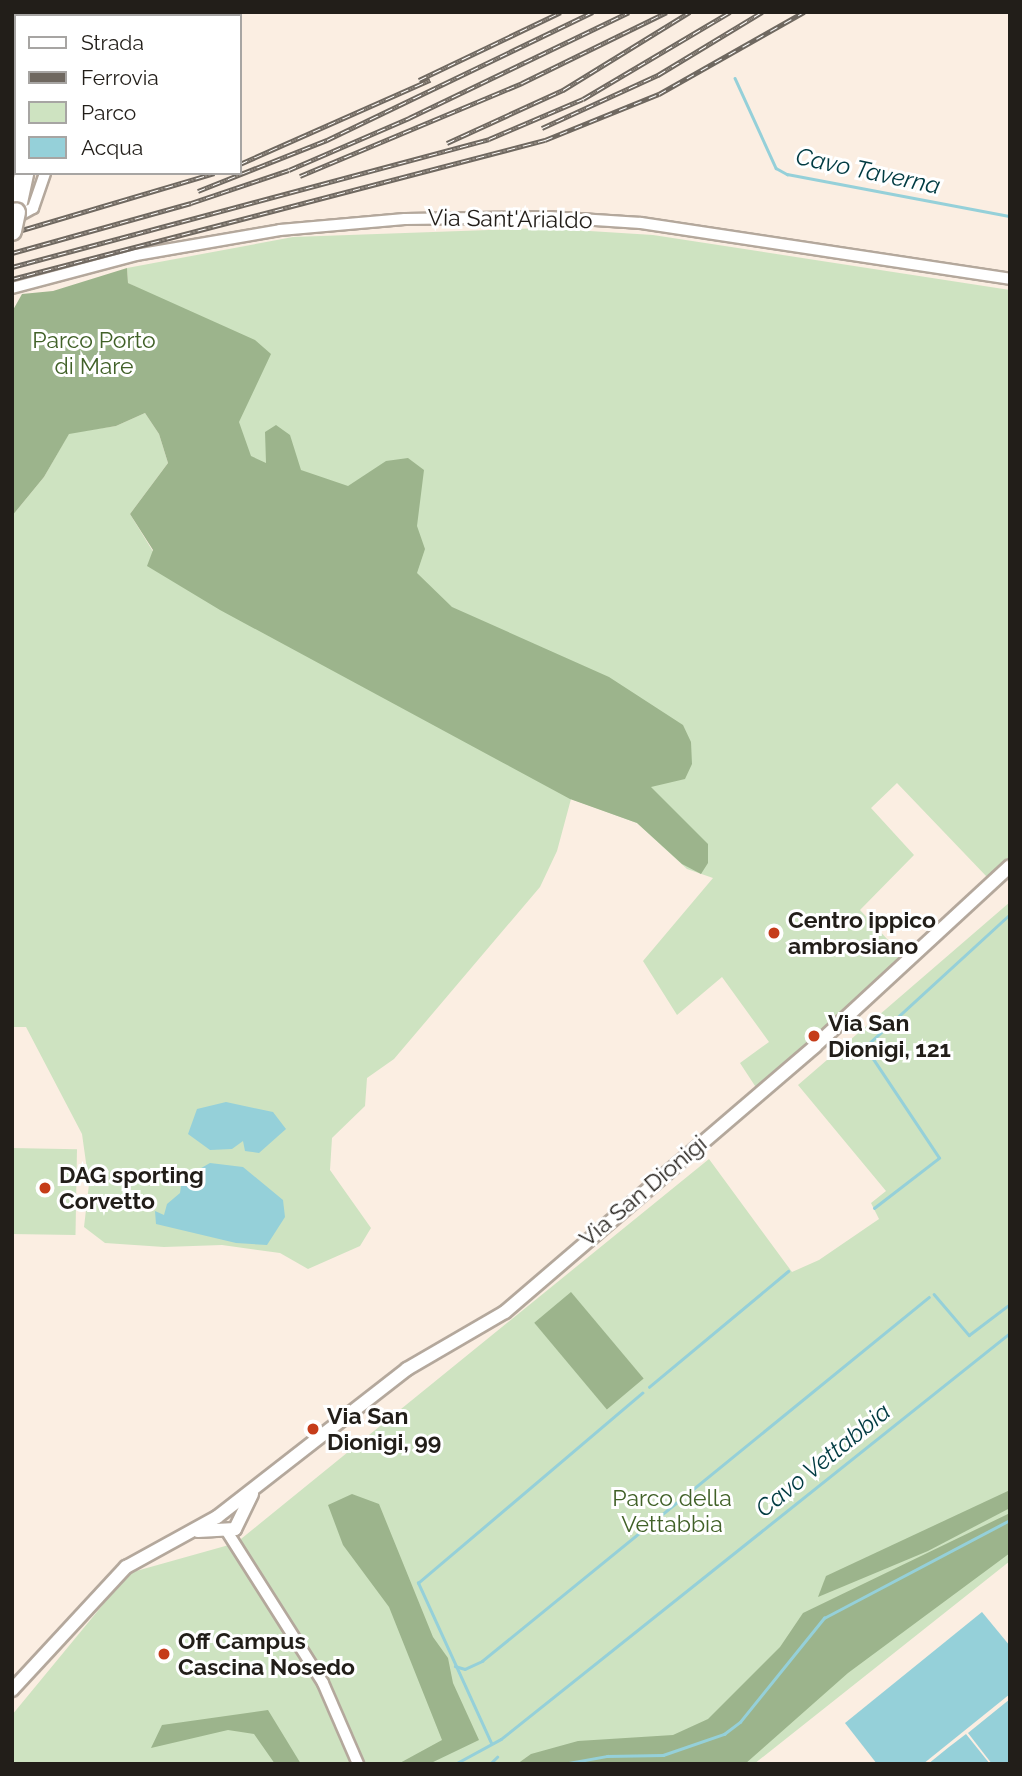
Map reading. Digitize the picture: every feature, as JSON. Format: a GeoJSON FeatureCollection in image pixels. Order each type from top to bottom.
{"type":"FeatureCollection","features":[{"type":"Feature","properties":{"kind":"highway"},"geometry":{"type":"LineString","coordinates":[[12,231],[24,175]]}},
{"type":"Feature","properties":{"kind":"street"},"geometry":{"type":"LineString","coordinates":[[14,216],[33,208],[44,175]]}},
{"type":"Feature","properties":{"kind":"street","name":"Via Sant'Arialdo"},"geometry":{"type":"LineString","coordinates":[[12,288],[136,255],[280,230],[405,219],[549,217],[640,223],[1010,279]]}},
{"type":"Feature","properties":{"kind":"street","name":"Via San Dionigi"},"geometry":{"type":"LineString","coordinates":[[12,1690],[126,1567],[187,1533],[225,1525],[255,1489],[407,1370],[505,1312],[816,1045],[1010,866]]}},
{"type":"Feature","properties":{"kind":"street","name":"Via San Dionigi"},"geometry":{"type":"LineString","coordinates":[[225,1525],[234,1511]]}},
{"type":"Feature","properties":{"kind":"street"},"geometry":{"type":"LineString","coordinates":[[225,1525],[323,1683],[358,1764]]}},
{"type":"Feature","properties":{"kind":"green space"},"geometry":{"type":"Polygon","coordinates":[[[542,228],[653,235],[1010,290],[1010,857],[987,877],[897,783],[871,808],[914,855],[860,910],[903,956],[759,1092],[740,1063],[769,1042],[722,977],[677,1015],[643,961],[713,878],[687,869],[637,823],[571,799],[557,851],[540,887],[394,1059],[367,1078],[365,1106],[332,1138],[330,1170],[371,1228],[360,1246],[308,1269],[280,1253],[222,1245],[164,1247],[105,1243],[84,1227],[89,1184],[82,1134],[26,1027],[12,1027],[12,516],[44,477],[69,433],[116,426],[145,413],[159,434],[168,463],[130,514],[168,576],[174,307],[128,283],[127,268],[293,237],[542,228]]]}},
{"type":"Feature","properties":{"kind":"green space","name":"Parco Porto di Mare"},"geometry":{"type":"Polygon","coordinates":[[[127,268],[128,283],[255,340],[271,354],[239,422],[251,456],[266,463],[265,432],[276,425],[290,435],[301,470],[348,486],[386,461],[408,458],[424,470],[417,526],[425,549],[417,573],[452,607],[609,677],[683,725],[691,742],[692,764],[685,779],[651,787],[708,844],[708,863],[701,874],[682,864],[637,823],[570,799],[220,610],[147,566],[153,550],[130,514],[168,463],[159,434],[145,413],[116,426],[69,434],[44,477],[12,516],[13,310],[22,294],[53,291],[127,268]]]}},
{"type":"Feature","properties":{"kind":"green space","name":"Parco della Vettabbia"},"geometry":{"type":"Polygon","coordinates":[[[1010,902],[1010,1561],[754,1764],[12,1764],[12,1715],[129,1573],[236,1543],[709,1159],[792,1272],[819,1260],[879,1219],[871,1203],[886,1191],[798,1085],[1010,902]]]}},
{"type":"Feature","properties":{"kind":"green space","name":"DAG sporting Corvetto"},"geometry":{"type":"Polygon","coordinates":[[[12,1148],[77,1149],[75,1235],[12,1234],[12,1148]]]}},
{"type":"Feature","properties":{"kind":"green space"},"geometry":{"type":"Polygon","coordinates":[[[571,1292],[644,1379],[607,1409],[534,1323],[571,1292]]]}},
{"type":"Feature","properties":{"kind":"green space"},"geometry":{"type":"Polygon","coordinates":[[[1010,1490],[1010,1508],[928,1551],[818,1597],[826,1576],[1010,1490]]]}},
{"type":"Feature","properties":{"kind":"green space"},"geometry":{"type":"Polygon","coordinates":[[[352,1494],[379,1504],[433,1637],[448,1658],[453,1683],[479,1740],[429,1764],[398,1764],[442,1740],[389,1607],[343,1545],[328,1505],[352,1494]]]}},
{"type":"Feature","properties":{"kind":"green space"},"geometry":{"type":"Polygon","coordinates":[[[1010,1513],[1010,1553],[848,1673],[745,1764],[517,1764],[531,1754],[578,1741],[673,1735],[708,1719],[780,1647],[803,1613],[1010,1513]]]}},
{"type":"Feature","properties":{"kind":"green space"},"geometry":{"type":"Polygon","coordinates":[[[268,1710],[301,1764],[275,1764],[254,1734],[228,1730],[151,1748],[162,1725],[268,1710]]]}},
{"type":"Feature","properties":{"kind":"water"},"geometry":{"type":"Polygon","coordinates":[[[226,1102],[273,1112],[286,1129],[259,1153],[245,1151],[243,1141],[232,1149],[210,1150],[188,1134],[197,1109],[226,1102]]]}},
{"type":"Feature","properties":{"kind":"water"},"geometry":{"type":"Polygon","coordinates":[[[210,1163],[243,1167],[283,1200],[285,1217],[267,1245],[236,1243],[156,1224],[155,1211],[164,1215],[167,1204],[180,1193],[182,1179],[210,1163]]]}},
{"type":"Feature","properties":{"kind":"water"},"geometry":{"type":"Polygon","coordinates":[[[982,1612],[1010,1646],[1010,1694],[923,1764],[877,1764],[845,1723],[982,1612]]]}},
{"type":"Feature","properties":{"kind":"water"},"geometry":{"type":"Polygon","coordinates":[[[1010,1699],[1010,1764],[992,1764],[968,1733],[1010,1699]]]}},
{"type":"Feature","properties":{"kind":"water"},"geometry":{"type":"Polygon","coordinates":[[[966,1734],[990,1764],[928,1764],[949,1747],[966,1734]]]}},
{"type":"Feature","properties":{"kind":"waterway","name":"Cavo Taverna"},"geometry":{"type":"LineString","coordinates":[[735,78],[776,168],[787,174],[1010,216]]}},
{"type":"Feature","properties":{"kind":"waterway"},"geometry":{"type":"LineString","coordinates":[[874,1208],[939,1158],[865,1047],[1010,914]]}},
{"type":"Feature","properties":{"kind":"waterway"},"geometry":{"type":"LineString","coordinates":[[649,1387],[788,1271]]}},
{"type":"Feature","properties":{"kind":"waterway"},"geometry":{"type":"LineString","coordinates":[[934,1294],[969,1335],[1010,1304]]}},
{"type":"Feature","properties":{"kind":"waterway"},"geometry":{"type":"LineString","coordinates":[[455,1666],[465,1669],[482,1661],[929,1297]]}},
{"type":"Feature","properties":{"kind":"waterway","name":"Cavo Vettabbia"},"geometry":{"type":"LineString","coordinates":[[455,1764],[501,1739],[1010,1333]]}},
{"type":"Feature","properties":{"kind":"waterway"},"geometry":{"type":"LineString","coordinates":[[491,1743],[418,1583],[642,1393]]}},
{"type":"Feature","properties":{"kind":"waterway"},"geometry":{"type":"LineString","coordinates":[[563,1764],[607,1756],[663,1755],[724,1734],[740,1722],[824,1618],[1010,1520]]}},
{"type":"Feature","properties":{"kind":"waterway"},"geometry":{"type":"LineString","coordinates":[[490,1764],[497,1757]]}},
{"type":"Feature","properties":{"kind":"railway"},"geometry":{"type":"LineString","coordinates":[[419,80],[561,12]]}},
{"type":"Feature","properties":{"kind":"railway"},"geometry":{"type":"LineString","coordinates":[[242,174],[327,140],[593,12]]}},
{"type":"Feature","properties":{"kind":"railway"},"geometry":{"type":"LineString","coordinates":[[12,253],[191,203],[289,170],[409,118],[629,12]]}},
{"type":"Feature","properties":{"kind":"railway"},"geometry":{"type":"LineString","coordinates":[[300,176],[522,83],[667,12]]}},
{"type":"Feature","properties":{"kind":"railway"},"geometry":{"type":"LineString","coordinates":[[447,143],[563,90],[690,12]]}},
{"type":"Feature","properties":{"kind":"railway"},"geometry":{"type":"LineString","coordinates":[[12,267],[489,139],[583,99],[730,12]]}},
{"type":"Feature","properties":{"kind":"railway"},"geometry":{"type":"LineString","coordinates":[[542,128],[658,75],[762,12]]}},
{"type":"Feature","properties":{"kind":"railway"},"geometry":{"type":"LineString","coordinates":[[12,279],[545,140],[659,94],[804,12]]}},
{"type":"Feature","properties":{"kind":"railway"},"geometry":{"type":"LineString","coordinates":[[242,163],[430,80]]}},
{"type":"Feature","properties":{"kind":"railway"},"geometry":{"type":"LineString","coordinates":[[12,233],[207,175]]}},
{"type":"Feature","properties":{"kind":"railway"},"geometry":{"type":"LineString","coordinates":[[198,191],[238,175]]}},
{"type":"Feature","properties":{"kind":"place","name":"Centro ippico ambrosiano"},"geometry":{"type":"Point","coordinates":[774,933]}},
{"type":"Feature","properties":{"kind":"place","name":"Via San Dionigi, 121"},"geometry":{"type":"Point","coordinates":[814,1036]}},
{"type":"Feature","properties":{"kind":"place","name":"DAG sporting Corvetto"},"geometry":{"type":"Point","coordinates":[45,1188]}},
{"type":"Feature","properties":{"kind":"place","name":"Via San Dionigi, 99"},"geometry":{"type":"Point","coordinates":[313,1429]}},
{"type":"Feature","properties":{"kind":"place","name":"Off Campus Cascina Nosedo"},"geometry":{"type":"Point","coordinates":[164,1654]}}]}
